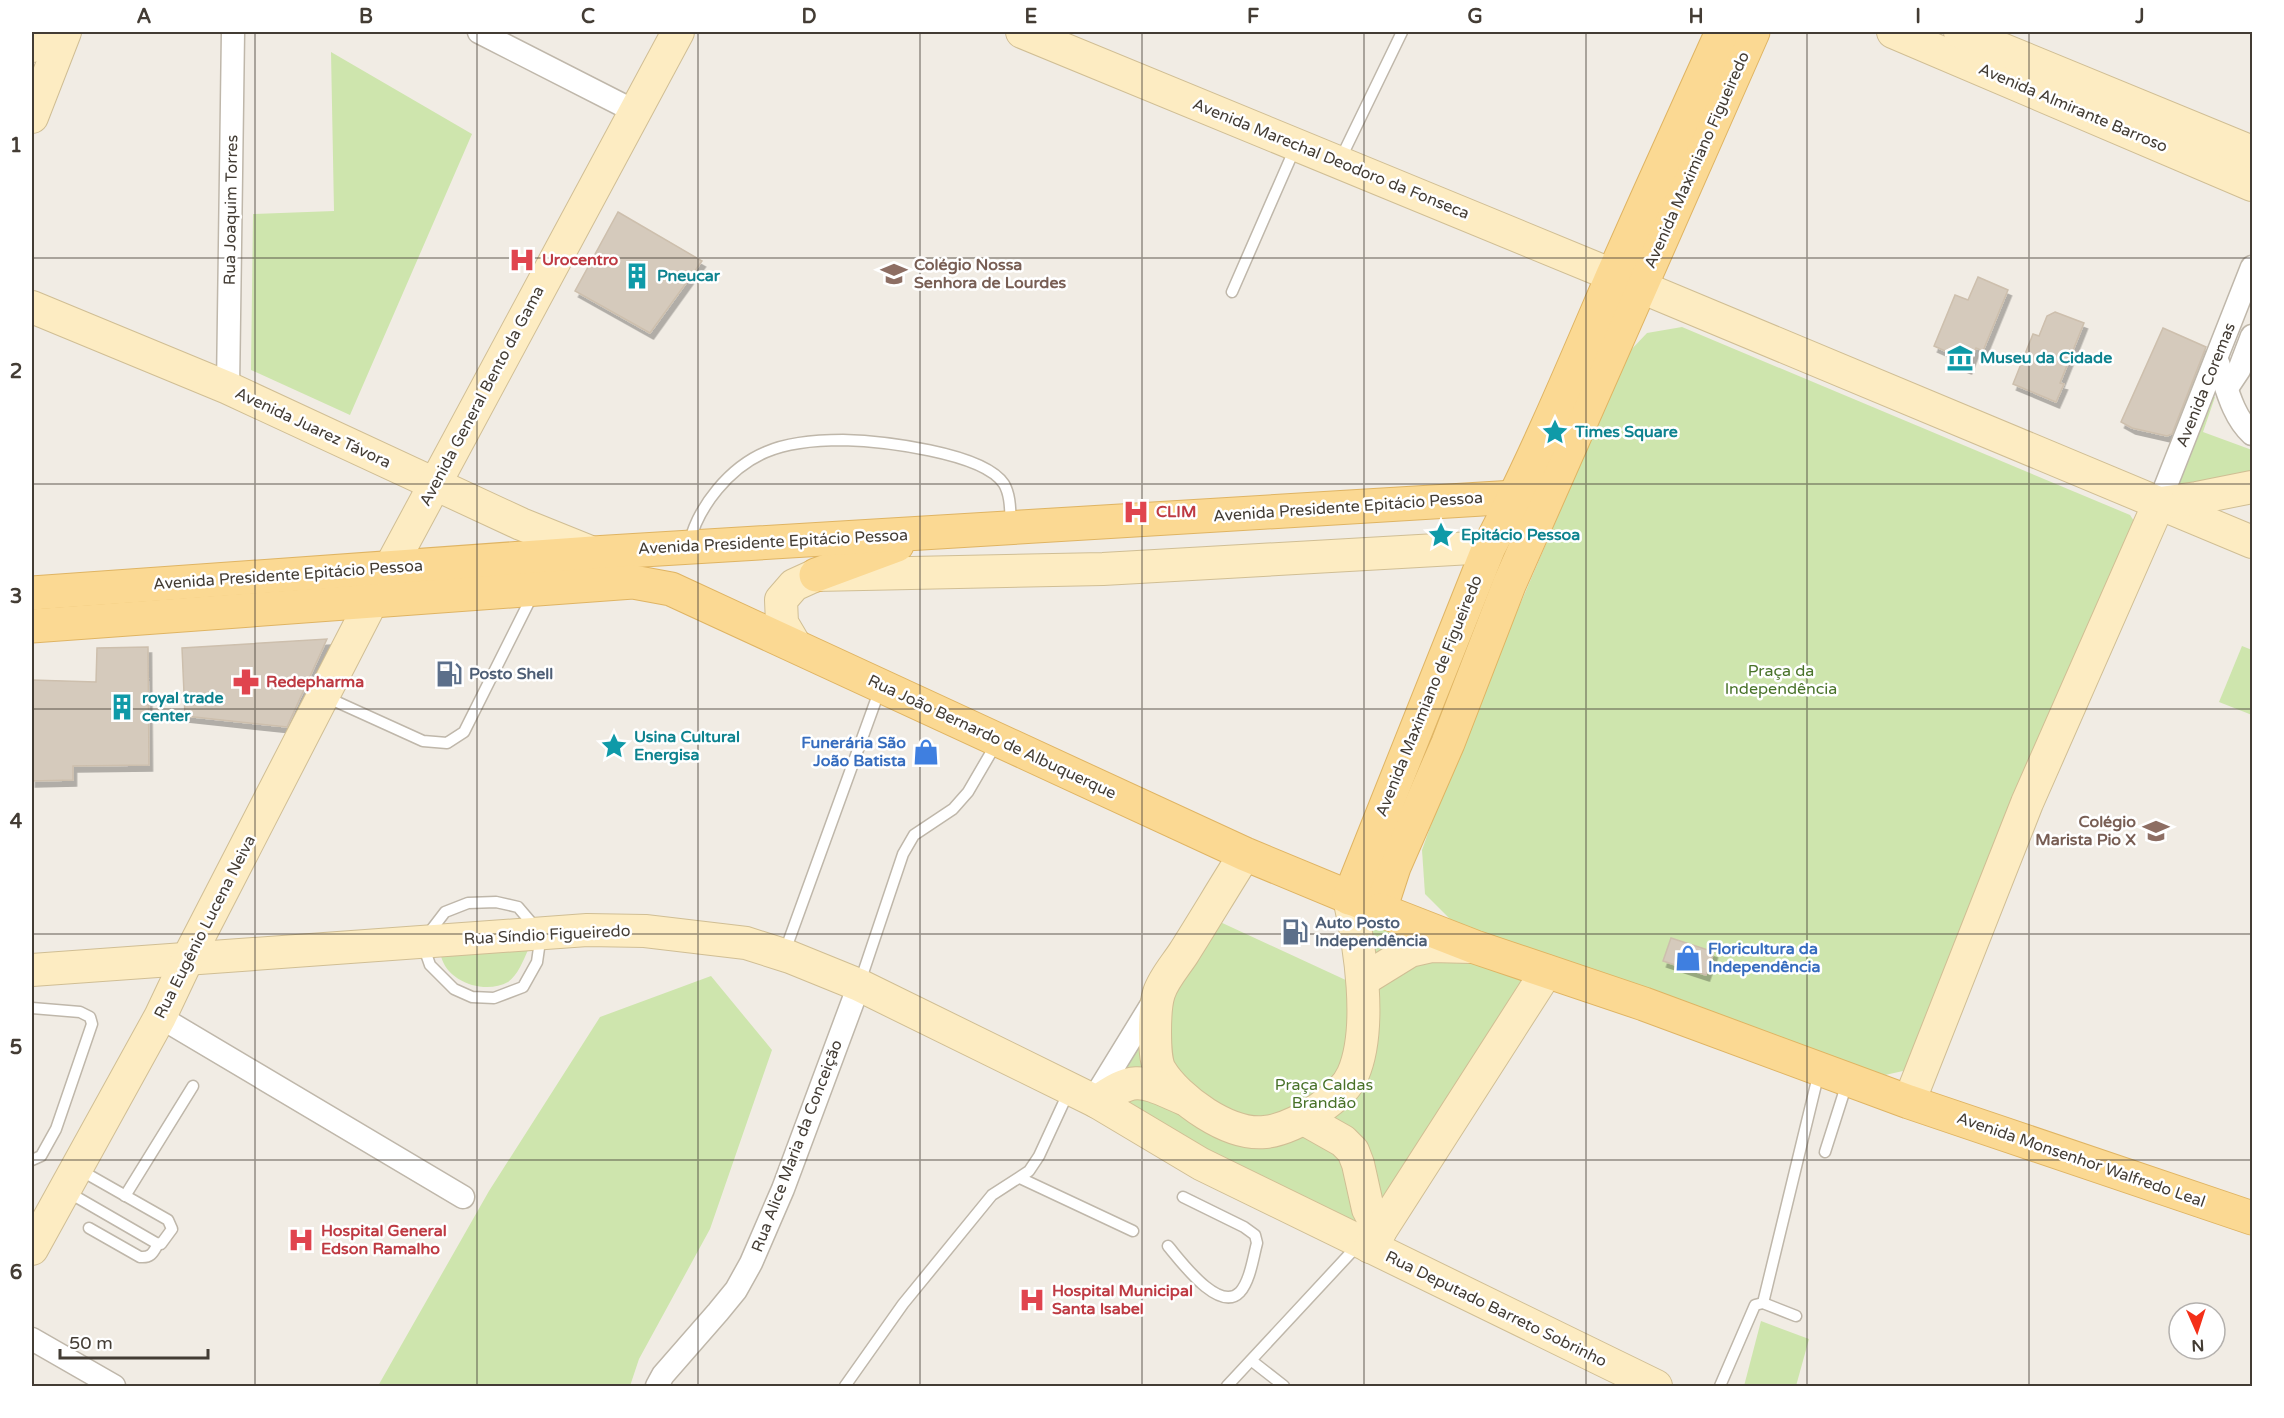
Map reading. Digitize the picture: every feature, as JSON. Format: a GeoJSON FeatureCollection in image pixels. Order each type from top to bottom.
{"type":"FeatureCollection","features":[{"type":"Feature","properties":{"kind":"main road","name":"Avenida Maximiano Figueiredo"},"geometry":{"type":"LineString","coordinates":[[1627,281],[1722,32]]}},
{"type":"Feature","properties":{"kind":"main road","name":"Avenida Maximiano Figueiredo"},"geometry":{"type":"LineString","coordinates":[[1627,281],[1753,32]]}},
{"type":"Feature","properties":{"kind":"main road"},"geometry":{"type":"LineString","coordinates":[[1515,497],[1558,407],[1627,281]]}},
{"type":"Feature","properties":{"kind":"main road"},"geometry":{"type":"LineString","coordinates":[[1380,910],[1394,867],[1449,743],[1627,281]]}},
{"type":"Feature","properties":{"kind":"main road","name":"Avenida Presidente Epitácio Pessoa"},"geometry":{"type":"LineString","coordinates":[[32,593],[593,553],[1515,497]]}},
{"type":"Feature","properties":{"kind":"main road","name":"Avenida Maximiano de Figueiredo"},"geometry":{"type":"LineString","coordinates":[[1349,898],[1489,547],[1515,497]]}},
{"type":"Feature","properties":{"kind":"main road"},"geometry":{"type":"LineString","coordinates":[[816,574],[933,532]]}},
{"type":"Feature","properties":{"kind":"main road","name":"Avenida Presidente Epitácio Pessoa"},"geometry":{"type":"LineString","coordinates":[[32,626],[633,582]]}},
{"type":"Feature","properties":{"kind":"main road","name":"Rua João Bernardo de Albuquerque"},"geometry":{"type":"LineString","coordinates":[[633,582],[671,589],[997,741],[1245,854],[1349,898]]}},
{"type":"Feature","properties":{"kind":"main road"},"geometry":{"type":"LineString","coordinates":[[1349,898],[1475,947],[1644,1004],[1918,1106]]}},
{"type":"Feature","properties":{"kind":"main road","name":"Avenida Monsenhor Walfredo Leal"},"geometry":{"type":"LineString","coordinates":[[1918,1106],[2253,1218]]}},
{"type":"Feature","properties":{"kind":"street"},"geometry":{"type":"LineString","coordinates":[[32,46],[37,32]]}},
{"type":"Feature","properties":{"kind":"street"},"geometry":{"type":"LineString","coordinates":[[32,117],[64,32]]}},
{"type":"Feature","properties":{"kind":"street","name":"Rua Joaquim Torres"},"geometry":{"type":"LineString","coordinates":[[228,388],[233,32]]}},
{"type":"Feature","properties":{"kind":"street"},"geometry":{"type":"LineString","coordinates":[[479,32],[634,111]]}},
{"type":"Feature","properties":{"kind":"street","name":"Avenida General Bento da Gama"},"geometry":{"type":"LineString","coordinates":[[372,601],[678,32]]}},
{"type":"Feature","properties":{"kind":"street","name":"Avenida Marechal Deodoro da Fonseca"},"geometry":{"type":"LineString","coordinates":[[1022,32],[1627,281]]}},
{"type":"Feature","properties":{"kind":"street","name":"Avenida Almirante Barroso"},"geometry":{"type":"LineString","coordinates":[[1893,32],[2253,185]]}},
{"type":"Feature","properties":{"kind":"street","name":"Avenida Almirante Barroso"},"geometry":{"type":"LineString","coordinates":[[1960,32],[2253,152]]}},
{"type":"Feature","properties":{"kind":"street","name":"Avenida Coremas"},"geometry":{"type":"LineString","coordinates":[[2165,506],[2253,267]]}},
{"type":"Feature","properties":{"kind":"street"},"geometry":{"type":"LineString","coordinates":[[1627,281],[2253,542]]}},
{"type":"Feature","properties":{"kind":"street","name":"Avenida Juarez Távora"},"geometry":{"type":"LineString","coordinates":[[32,307],[228,388],[521,524],[593,553]]}},
{"type":"Feature","properties":{"kind":"street","name":"Avenida Coremas"},"geometry":{"type":"LineString","coordinates":[[2227,388],[2239,370],[2253,336]]}},
{"type":"Feature","properties":{"kind":"street"},"geometry":{"type":"LineString","coordinates":[[2217,360],[2244,426],[2253,434]]}},
{"type":"Feature","properties":{"kind":"street"},"geometry":{"type":"LineString","coordinates":[[2165,506],[2253,487]]}},
{"type":"Feature","properties":{"kind":"street"},"geometry":{"type":"LineString","coordinates":[[1918,1106],[2027,804],[2165,506]]}},
{"type":"Feature","properties":{"kind":"street"},"geometry":{"type":"LineString","coordinates":[[795,645],[782,623],[781,600],[794,585],[816,574],[1103,569],[1489,547]]}},
{"type":"Feature","properties":{"kind":"street","name":"Rua Eugênio Lucena Neiva"},"geometry":{"type":"LineString","coordinates":[[32,1248],[160,1017],[187,960],[372,601]]}},
{"type":"Feature","properties":{"kind":"street"},"geometry":{"type":"LineString","coordinates":[[1087,1097],[1159,993],[1245,854]]}},
{"type":"Feature","properties":{"kind":"street"},"geometry":{"type":"LineString","coordinates":[[1087,1097],[1134,1083],[1151,1085],[1249,1132],[1267,1132],[1304,1119],[1342,1093],[1353,1074],[1360,1050],[1363,980],[1358,937],[1349,898]]}},
{"type":"Feature","properties":{"kind":"street","name":"Rua Síndio Figueiredo"},"geometry":{"type":"LineString","coordinates":[[32,970],[587,930],[645,931],[786,947],[1087,1097]]}},
{"type":"Feature","properties":{"kind":"street"},"geometry":{"type":"LineString","coordinates":[[1363,980],[1398,957],[1420,948],[1475,947]]}},
{"type":"Feature","properties":{"kind":"street"},"geometry":{"type":"LineString","coordinates":[[1370,1241],[1547,971]]}},
{"type":"Feature","properties":{"kind":"street","name":"Rua Alice Maria da Conceição"},"geometry":{"type":"LineString","coordinates":[[657,1386],[663,1375],[736,1290],[752,1263],[783,1189],[859,985]]}},
{"type":"Feature","properties":{"kind":"street"},"geometry":{"type":"LineString","coordinates":[[1159,993],[1155,1049],[1160,1070],[1206,1113],[1223,1150],[1193,1159]]}},
{"type":"Feature","properties":{"kind":"street"},"geometry":{"type":"LineString","coordinates":[[160,1017],[463,1197]]}},
{"type":"Feature","properties":{"kind":"street"},"geometry":{"type":"LineString","coordinates":[[1087,1097],[1193,1159],[1370,1241]]}},
{"type":"Feature","properties":{"kind":"street"},"geometry":{"type":"LineString","coordinates":[[1304,1119],[1343,1141],[1353,1151],[1368,1209],[1370,1241]]}},
{"type":"Feature","properties":{"kind":"street","name":"Rua Deputado Barreto Sobrinho"},"geometry":{"type":"LineString","coordinates":[[1370,1241],[1656,1386]]}},
{"type":"Feature","properties":{"kind":"street"},"geometry":{"type":"LineString","coordinates":[[32,1339],[114,1386]]}},
{"type":"Feature","properties":{"kind":"lane"},"geometry":{"type":"LineString","coordinates":[[1339,163],[1402,32]]}},
{"type":"Feature","properties":{"kind":"lane"},"geometry":{"type":"LineString","coordinates":[[1232,292],[1297,145]]}},
{"type":"Feature","properties":{"kind":"lane"},"geometry":{"type":"LineString","coordinates":[[689,547],[693,529],[703,510],[722,485],[745,465],[767,452],[803,443],[843,440],[916,448],[978,465],[1004,484],[1009,498],[1011,528]]}},
{"type":"Feature","properties":{"kind":"lane"},"geometry":{"type":"LineString","coordinates":[[323,695],[423,741],[447,743],[464,732],[535,589]]}},
{"type":"Feature","properties":{"kind":"lane"},"geometry":{"type":"LineString","coordinates":[[786,947],[881,686]]}},
{"type":"Feature","properties":{"kind":"lane"},"geometry":{"type":"LineString","coordinates":[[859,985],[903,854],[914,836],[953,809],[968,792],[997,741]]}},
{"type":"Feature","properties":{"kind":"lane"},"geometry":{"type":"LineString","coordinates":[[422,942],[430,965],[454,989],[472,997],[494,998],[523,987],[537,962],[541,934]]}},
{"type":"Feature","properties":{"kind":"lane"},"geometry":{"type":"LineString","coordinates":[[32,1008],[80,1012],[90,1017],[92,1024],[56,1129],[41,1156],[32,1161]]}},
{"type":"Feature","properties":{"kind":"lane"},"geometry":{"type":"LineString","coordinates":[[1825,1152],[1834,1074]]}},
{"type":"Feature","properties":{"kind":"lane"},"geometry":{"type":"LineString","coordinates":[[1763,1303],[1834,1074]]}},
{"type":"Feature","properties":{"kind":"lane"},"geometry":{"type":"LineString","coordinates":[[125,1196],[194,1086]]}},
{"type":"Feature","properties":{"kind":"lane"},"geometry":{"type":"LineString","coordinates":[[845,1386],[903,1304],[992,1195],[1029,1171],[1087,1097]]}},
{"type":"Feature","properties":{"kind":"lane"},"geometry":{"type":"LineString","coordinates":[[69,1178],[125,1196],[170,1223],[171,1231],[165,1241],[158,1244],[152,1256],[147,1258],[140,1257],[89,1228]]}},
{"type":"Feature","properties":{"kind":"lane"},"geometry":{"type":"LineString","coordinates":[[69,1178],[158,1244]]}},
{"type":"Feature","properties":{"kind":"lane"},"geometry":{"type":"LineString","coordinates":[[1020,1178],[1133,1231]]}},
{"type":"Feature","properties":{"kind":"lane"},"geometry":{"type":"LineString","coordinates":[[1168,1245],[1196,1280],[1223,1298],[1233,1298],[1241,1291],[1257,1243],[1255,1235],[1244,1227],[1183,1197]]}},
{"type":"Feature","properties":{"kind":"lane"},"geometry":{"type":"LineString","coordinates":[[1227,1386],[1370,1241]]}},
{"type":"Feature","properties":{"kind":"lane"},"geometry":{"type":"LineString","coordinates":[[1720,1386],[1750,1312],[1755,1305],[1763,1303],[1796,1316]]}},
{"type":"Feature","properties":{"kind":"lane"},"geometry":{"type":"LineString","coordinates":[[1252,1361],[1284,1386]]}},
{"type":"Feature","properties":{"kind":"green space"},"geometry":{"type":"Polygon","coordinates":[[[331,52],[472,134],[350,415],[251,370],[253,214],[334,211],[331,52]]]}},
{"type":"Feature","properties":{"kind":"green space","name":"Praça da Independência"},"geometry":{"type":"Polygon","coordinates":[[[1682,327],[2130,515],[2136,524],[1913,1057],[1903,1071],[1885,1075],[1454,923],[1425,894],[1422,850],[1458,749],[1628,353],[1647,333],[1682,327]]]}},
{"type":"Feature","properties":{"kind":"green space"},"geometry":{"type":"Polygon","coordinates":[[[2207,394],[2215,397],[2203,432],[2252,450],[2252,479],[2192,489],[2173,483],[2207,394]]]}},
{"type":"Feature","properties":{"kind":"green space"},"geometry":{"type":"Polygon","coordinates":[[[2242,646],[2252,650],[2252,715],[2219,702],[2242,646]]]}},
{"type":"Feature","properties":{"kind":"green space","name":"Praça Caldas Brandão"},"geometry":{"type":"Polygon","coordinates":[[[1364,918],[1530,976],[1369,1248],[1097,1102],[1218,921],[1350,982],[1364,918]]]}},
{"type":"Feature","properties":{"kind":"green space"},"geometry":{"type":"Polygon","coordinates":[[[528,950],[512,979],[499,986],[489,987],[468,984],[459,979],[451,973],[441,956],[528,950]]]}},
{"type":"Feature","properties":{"kind":"green space"},"geometry":{"type":"Polygon","coordinates":[[[711,976],[772,1050],[710,1229],[639,1359],[630,1386],[378,1386],[489,1191],[600,1017],[711,976]]]}},
{"type":"Feature","properties":{"kind":"green space"},"geometry":{"type":"Polygon","coordinates":[[[1761,1321],[1809,1339],[1796,1386],[1744,1386],[1761,1321]]]}},
{"type":"Feature","properties":{"kind":"building","name":"Pneucar"},"geometry":{"type":"Polygon","coordinates":[[[618,212],[702,261],[650,333],[575,291],[618,212]]]}},
{"type":"Feature","properties":{"kind":"building"},"geometry":{"type":"Polygon","coordinates":[[[1978,277],[2008,290],[1983,351],[1976,348],[1968,368],[1950,361],[1952,354],[1934,346],[1955,295],[1968,300],[1978,277]]]}},
{"type":"Feature","properties":{"kind":"building"},"geometry":{"type":"Polygon","coordinates":[[[2055,312],[2084,323],[2060,383],[2064,384],[2056,402],[2013,384],[2033,334],[2039,336],[2047,316],[2055,312]]]}},
{"type":"Feature","properties":{"kind":"building"},"geometry":{"type":"Polygon","coordinates":[[[2163,328],[2206,347],[2172,434],[2167,436],[2132,428],[2121,422],[2163,328]]]}},
{"type":"Feature","properties":{"kind":"building","name":"Redepharma"},"geometry":{"type":"Polygon","coordinates":[[[327,639],[287,727],[185,716],[182,648],[327,639]]]}},
{"type":"Feature","properties":{"kind":"building"},"geometry":{"type":"Polygon","coordinates":[[[148,647],[149,765],[73,766],[73,780],[32,781],[32,680],[96,682],[97,648],[148,647]]]}},
{"type":"Feature","properties":{"kind":"building"},"geometry":{"type":"Polygon","coordinates":[[[1671,938],[1714,952],[1706,975],[1663,961],[1671,938]]]}},
{"type":"Feature","properties":{"kind":"place","name":"Urocentro"},"geometry":{"type":"Point","coordinates":[522,260]}},
{"type":"Feature","properties":{"kind":"place","name":"Colégio Nossa Senhora de Lourdes"},"geometry":{"type":"Point","coordinates":[894,274]}},
{"type":"Feature","properties":{"kind":"place","name":"Pneucar"},"geometry":{"type":"Point","coordinates":[637,276]}},
{"type":"Feature","properties":{"kind":"place","name":"Museu da Cidade"},"geometry":{"type":"Point","coordinates":[1960,358]}},
{"type":"Feature","properties":{"kind":"place","name":"Times Square"},"geometry":{"type":"Point","coordinates":[1555,432]}},
{"type":"Feature","properties":{"kind":"place","name":"CLIM"},"geometry":{"type":"Point","coordinates":[1136,512]}},
{"type":"Feature","properties":{"kind":"place","name":"Epitácio Pessoa"},"geometry":{"type":"Point","coordinates":[1441,535]}},
{"type":"Feature","properties":{"kind":"place","name":"Posto Shell"},"geometry":{"type":"Point","coordinates":[449,674]}},
{"type":"Feature","properties":{"kind":"place","name":"Redepharma"},"geometry":{"type":"Point","coordinates":[246,682]}},
{"type":"Feature","properties":{"kind":"place","name":"royal trade center"},"geometry":{"type":"Point","coordinates":[122,707]}},
{"type":"Feature","properties":{"kind":"place","name":"Usina Cultural Energisa"},"geometry":{"type":"Point","coordinates":[614,746]}},
{"type":"Feature","properties":{"kind":"place","name":"Funerária São João Batista"},"geometry":{"type":"Point","coordinates":[926,752]}},
{"type":"Feature","properties":{"kind":"place","name":"Colégio Marista Pio X"},"geometry":{"type":"Point","coordinates":[2156,831]}},
{"type":"Feature","properties":{"kind":"place","name":"Auto Posto Independência"},"geometry":{"type":"Point","coordinates":[1295,932]}},
{"type":"Feature","properties":{"kind":"place","name":"Floricultura da Independência"},"geometry":{"type":"Point","coordinates":[1688,958]}},
{"type":"Feature","properties":{"kind":"place","name":"Hospital General Edson Ramalho"},"geometry":{"type":"Point","coordinates":[301,1240]}},
{"type":"Feature","properties":{"kind":"place","name":"Hospital Municipal Santa Isabel"},"geometry":{"type":"Point","coordinates":[1032,1300]}}]}
